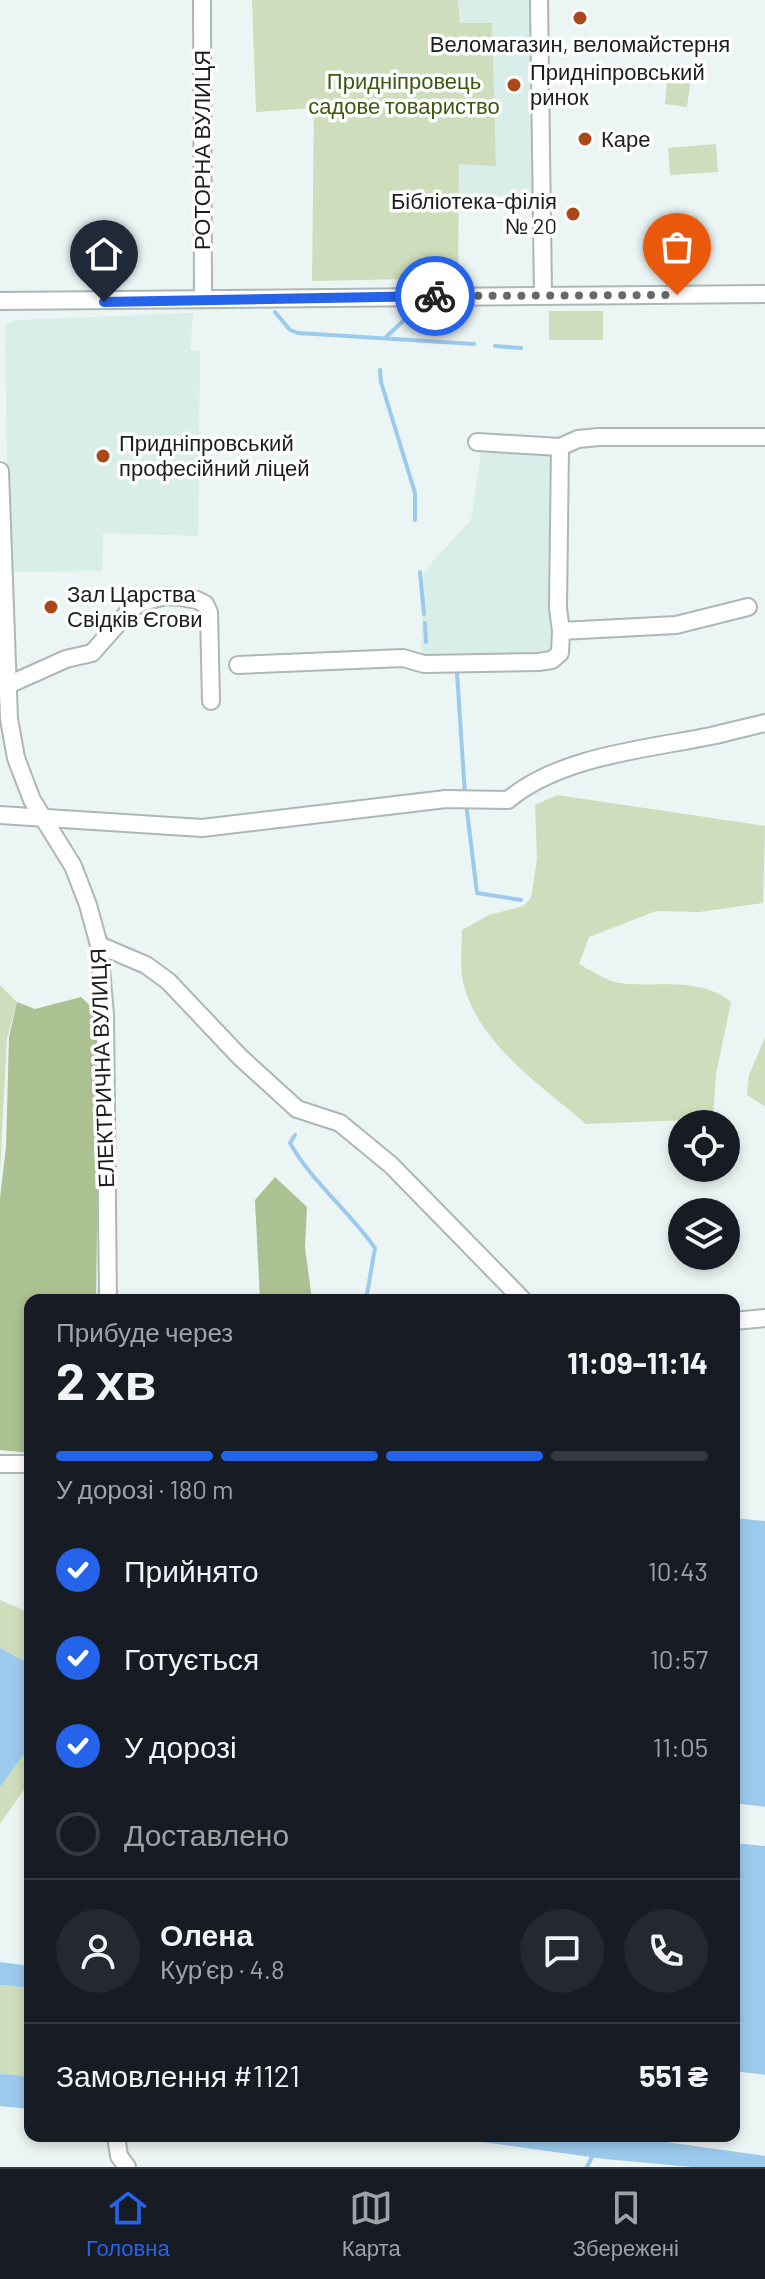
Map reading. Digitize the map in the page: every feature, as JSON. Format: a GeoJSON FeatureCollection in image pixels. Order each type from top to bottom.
{"type":"FeatureCollection","features":[{"type":"Feature","properties":{"kind":"street","name":"РОТОРНА ВУЛИЦЯ"},"geometry":{"type":"LineString","coordinates":[[202,0],[203,299]]}},
{"type":"Feature","properties":{"kind":"street"},"geometry":{"type":"LineString","coordinates":[[539,0],[543,296]]}},
{"type":"Feature","properties":{"kind":"street"},"geometry":{"type":"LineString","coordinates":[[0,301],[765,294]]}},
{"type":"Feature","properties":{"kind":"street"},"geometry":{"type":"LineString","coordinates":[[477,442],[560,447],[578,439],[599,437],[765,437]]}},
{"type":"Feature","properties":{"kind":"street"},"geometry":{"type":"LineString","coordinates":[[238,665],[403,658],[424,664],[552,660],[560,653],[561,631],[558,608],[560,447]]}},
{"type":"Feature","properties":{"kind":"street","name":"ЕЛЕКТРИЧНА ВУЛИЦЯ"},"geometry":{"type":"LineString","coordinates":[[0,471],[9,719],[16,758],[32,800],[73,866],[99,945],[105,1015],[108,1294]]}},
{"type":"Feature","properties":{"kind":"street"},"geometry":{"type":"LineString","coordinates":[[8,685],[66,659],[92,653],[130,610],[142,602],[166,596],[180,597],[205,604],[209,612],[211,701]]}},
{"type":"Feature","properties":{"kind":"street"},"geometry":{"type":"LineString","coordinates":[[561,631],[676,625],[748,607]]}},
{"type":"Feature","properties":{"kind":"street"},"geometry":{"type":"LineString","coordinates":[[0,815],[202,828],[460,800],[508,800],[526,784],[625,750],[765,723]]}},
{"type":"Feature","properties":{"kind":"street"},"geometry":{"type":"LineString","coordinates":[[99,945],[129,956],[157,973],[240,1057],[297,1109],[340,1123],[391,1165],[517,1294]]}},
{"type":"Feature","properties":{"kind":"street"},"geometry":{"type":"LineString","coordinates":[[740,1320],[765,1318]]}},
{"type":"Feature","properties":{"kind":"street"},"geometry":{"type":"LineString","coordinates":[[0,1464],[24,1464]]}},
{"type":"Feature","properties":{"kind":"street"},"geometry":{"type":"LineString","coordinates":[[117,2142],[119,2156],[127,2167]]}},
{"type":"Feature","properties":{"kind":"shaded area","name":"Придніпровський ринок"},"geometry":{"type":"Polygon","coordinates":[[[458,0],[534,0],[536,195],[473,196],[471,212],[459,212],[459,164],[496,165],[492,24],[460,23],[458,0]]]}},
{"type":"Feature","properties":{"kind":"shaded area","name":"Придніпровський професійний ліцей"},"geometry":{"type":"Polygon","coordinates":[[[193,313],[190,350],[200,351],[198,536],[103,533],[102,571],[13,572],[7,474],[5,324],[17,320],[193,313]]]}},
{"type":"Feature","properties":{"kind":"shaded area"},"geometry":{"type":"Polygon","coordinates":[[[481,452],[555,453],[554,655],[421,657],[424,571],[471,520],[481,452]]]}},
{"type":"Feature","properties":{"kind":"green space","name":"Придніпровець садове товариство"},"geometry":{"type":"Polygon","coordinates":[[[252,0],[458,0],[460,23],[492,23],[496,166],[459,164],[458,278],[312,281],[314,108],[256,112],[252,0]]]}},
{"type":"Feature","properties":{"kind":"green space"},"geometry":{"type":"Polygon","coordinates":[[[668,73],[691,76],[687,107],[665,104],[668,73]]]}},
{"type":"Feature","properties":{"kind":"green space"},"geometry":{"type":"Polygon","coordinates":[[[716,144],[718,172],[670,175],[668,148],[716,144]]]}},
{"type":"Feature","properties":{"kind":"green space"},"geometry":{"type":"Polygon","coordinates":[[[549,311],[603,311],[603,340],[549,340],[549,311]]]}},
{"type":"Feature","properties":{"kind":"green space"},"geometry":{"type":"Polygon","coordinates":[[[557,795],[765,826],[763,903],[699,912],[656,911],[589,937],[579,964],[614,982],[691,986],[719,994],[731,1002],[716,1074],[714,1110],[668,1110],[668,1121],[586,1124],[514,1063],[472,1008],[462,979],[462,930],[489,915],[523,906],[531,898],[537,859],[535,805],[557,795]]]}},
{"type":"Feature","properties":{"kind":"green space"},"geometry":{"type":"Polygon","coordinates":[[[0,985],[17,1002],[7,1038],[0,1172],[0,985]]]}},
{"type":"Feature","properties":{"kind":"green space"},"geometry":{"type":"Polygon","coordinates":[[[81,997],[100,1015],[96,1294],[24,1294],[24,1452],[0,1450],[0,1198],[6,1147],[9,1037],[17,1002],[35,1009],[81,997]]]}},
{"type":"Feature","properties":{"kind":"green space"},"geometry":{"type":"Polygon","coordinates":[[[765,1037],[765,1106],[747,1095],[749,1075],[765,1037]]]}},
{"type":"Feature","properties":{"kind":"green space"},"geometry":{"type":"Polygon","coordinates":[[[275,1177],[307,1207],[305,1247],[311,1294],[260,1294],[255,1200],[275,1177]]]}},
{"type":"Feature","properties":{"kind":"green space"},"geometry":{"type":"Polygon","coordinates":[[[0,1600],[24,1610],[24,1661],[0,1648],[0,1600]]]}},
{"type":"Feature","properties":{"kind":"green space"},"geometry":{"type":"Polygon","coordinates":[[[24,1754],[24,1790],[0,1824],[0,1787],[24,1754]]]}},
{"type":"Feature","properties":{"kind":"green space"},"geometry":{"type":"Polygon","coordinates":[[[0,1985],[24,1987],[24,2076],[0,2074],[0,1985]]]}},
{"type":"Feature","properties":{"kind":"water"},"geometry":{"type":"Polygon","coordinates":[[[740,1519],[765,1521],[765,1807],[740,1804],[740,1519]]]}},
{"type":"Feature","properties":{"kind":"water"},"geometry":{"type":"Polygon","coordinates":[[[0,1648],[24,1661],[24,1754],[0,1787],[0,1648]]]}},
{"type":"Feature","properties":{"kind":"water"},"geometry":{"type":"Polygon","coordinates":[[[740,1844],[765,1846],[765,2075],[740,2072],[740,1844]]]}},
{"type":"Feature","properties":{"kind":"water"},"geometry":{"type":"Polygon","coordinates":[[[0,1962],[24,1965],[24,1987],[0,1985],[0,1962]]]}},
{"type":"Feature","properties":{"kind":"water"},"geometry":{"type":"Polygon","coordinates":[[[0,2074],[24,2076],[24,2108],[0,2106],[0,2074]]]}},
{"type":"Feature","properties":{"kind":"water"},"geometry":{"type":"Polygon","coordinates":[[[482,2142],[666,2142],[765,2156],[765,2167],[692,2167],[482,2142]]]}},
{"type":"Feature","properties":{"kind":"waterway"},"geometry":{"type":"LineString","coordinates":[[385,338],[418,307]]}},
{"type":"Feature","properties":{"kind":"waterway"},"geometry":{"type":"LineString","coordinates":[[275,312],[290,330],[298,333],[474,344]]}},
{"type":"Feature","properties":{"kind":"waterway"},"geometry":{"type":"LineString","coordinates":[[495,346],[521,348]]}},
{"type":"Feature","properties":{"kind":"waterway"},"geometry":{"type":"LineString","coordinates":[[380,370],[415,493],[415,520]]}},
{"type":"Feature","properties":{"kind":"waterway"},"geometry":{"type":"LineString","coordinates":[[420,572],[424,614]]}},
{"type":"Feature","properties":{"kind":"waterway"},"geometry":{"type":"LineString","coordinates":[[425,623],[426,642]]}},
{"type":"Feature","properties":{"kind":"waterway"},"geometry":{"type":"LineString","coordinates":[[457,673],[465,795]]}},
{"type":"Feature","properties":{"kind":"waterway"},"geometry":{"type":"LineString","coordinates":[[466,803],[477,893],[521,900]]}},
{"type":"Feature","properties":{"kind":"waterway"},"geometry":{"type":"LineString","coordinates":[[295,1135],[290,1143],[299,1157],[375,1248],[367,1294]]}},
{"type":"Feature","properties":{"kind":"waterway"},"geometry":{"type":"LineString","coordinates":[[587,2167],[593,2155]]}},
{"type":"Feature","properties":{"kind":"way so far"},"geometry":{"type":"LineString","coordinates":[[435,296],[677,295]]}},
{"type":"Feature","properties":{"kind":"place","name":"Веломагазин, веломайстерня"},"geometry":{"type":"Point","coordinates":[580,18]}},
{"type":"Feature","properties":{"kind":"place","name":"Придніпровський ринок"},"geometry":{"type":"Point","coordinates":[514,85]}},
{"type":"Feature","properties":{"kind":"place","name":"Каре"},"geometry":{"type":"Point","coordinates":[585,139]}},
{"type":"Feature","properties":{"kind":"place","name":"Бібліотека-філія № 20"},"geometry":{"type":"Point","coordinates":[573,214]}},
{"type":"Feature","properties":{"kind":"place","name":"Придніпровський професійний ліцей"},"geometry":{"type":"Point","coordinates":[103,456]}},
{"type":"Feature","properties":{"kind":"place","name":"Зал Царства Свідків Єгови"},"geometry":{"type":"Point","coordinates":[51,607]}},
{"type":"Feature","properties":{"kind":"route"},"geometry":{"type":"LineString","coordinates":[[104,302],[435,296]]}}]}
